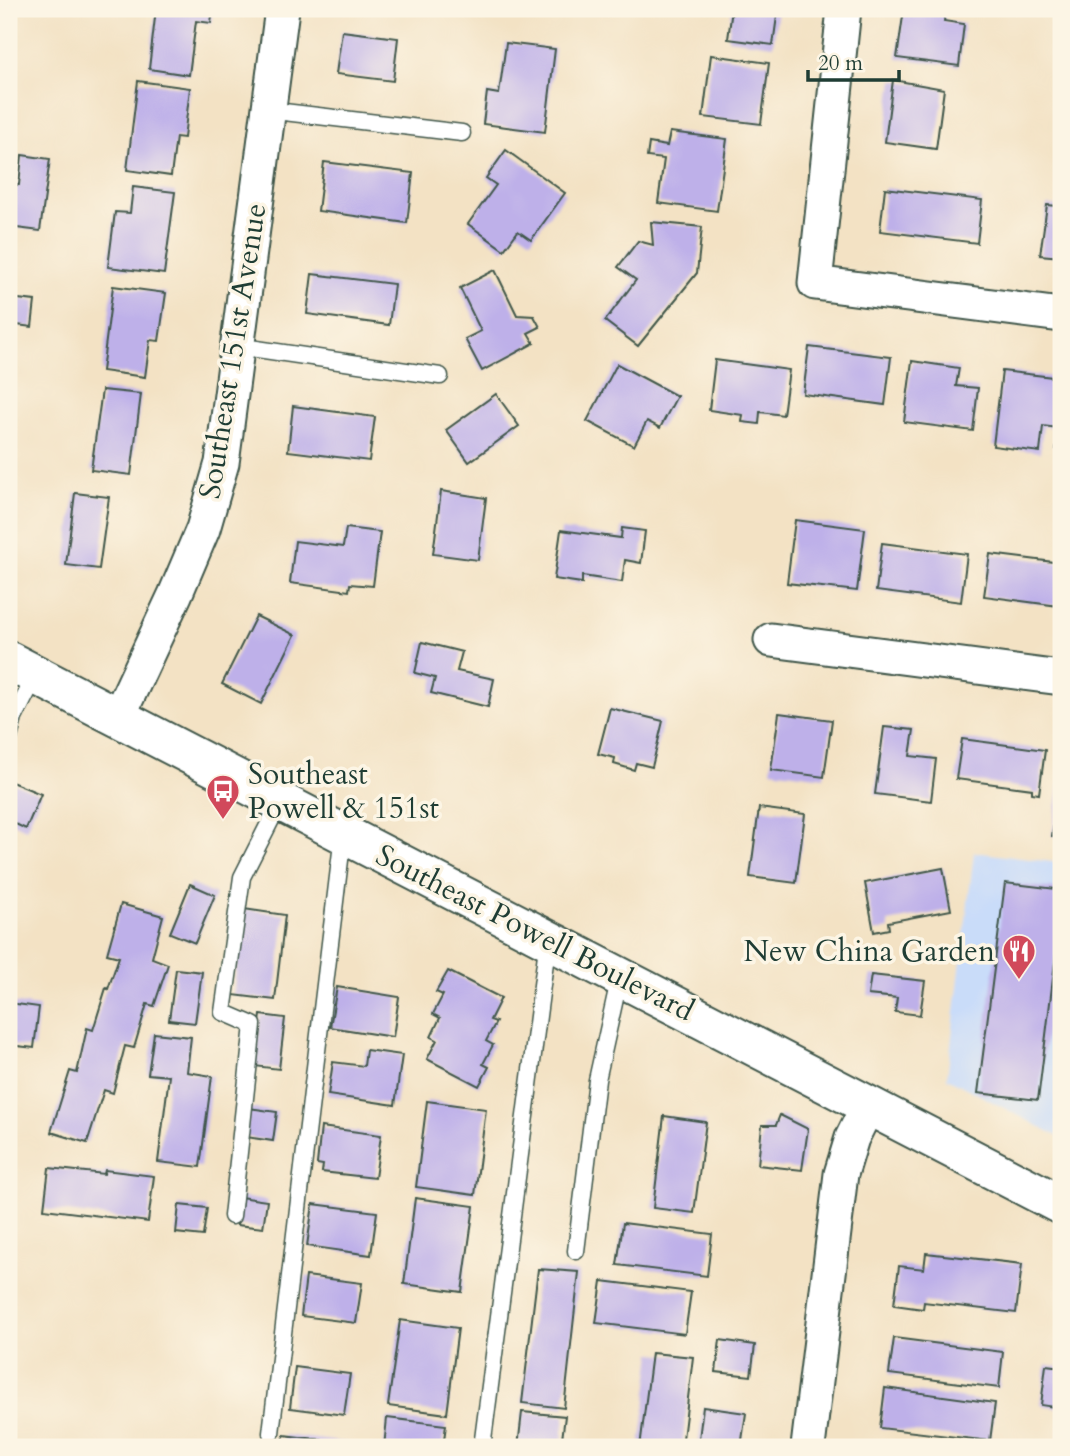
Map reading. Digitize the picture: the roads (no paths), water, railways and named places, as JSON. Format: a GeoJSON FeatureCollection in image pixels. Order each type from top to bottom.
{"type":"FeatureCollection","features":[{"type":"Feature","properties":{"kind":"main road","name":"Southeast Powell Boulevard"},"geometry":{"type":"LineString","coordinates":[[22,668],[1061,1205]]}},
{"type":"Feature","properties":{"kind":"street","name":"Southeast 151st Avenue"},"geometry":{"type":"LineString","coordinates":[[118,717],[203,529],[222,463],[282,9]]}},
{"type":"Feature","properties":{"kind":"street"},"geometry":{"type":"LineString","coordinates":[[844,9],[815,283],[1061,316]]}},
{"type":"Feature","properties":{"kind":"street"},"geometry":{"type":"LineString","coordinates":[[771,640],[1061,678]]}},
{"type":"Feature","properties":{"kind":"street"},"geometry":{"type":"LineString","coordinates":[[808,1447],[841,1174],[852,1138],[869,1104]]}},
{"type":"Feature","properties":{"kind":"lane"},"geometry":{"type":"LineString","coordinates":[[268,110],[462,133]]}},
{"type":"Feature","properties":{"kind":"lane"},"geometry":{"type":"LineString","coordinates":[[237,346],[440,376]]}},
{"type":"Feature","properties":{"kind":"lane"},"geometry":{"type":"LineString","coordinates":[[9,738],[22,668]]}},
{"type":"Feature","properties":{"kind":"lane"},"geometry":{"type":"LineString","coordinates":[[232,1216],[253,1025],[223,1012],[242,877],[280,802]]}},
{"type":"Feature","properties":{"kind":"lane"},"geometry":{"type":"LineString","coordinates":[[271,1433],[343,835]]}},
{"type":"Feature","properties":{"kind":"lane"},"geometry":{"type":"LineString","coordinates":[[482,1447],[548,939]]}},
{"type":"Feature","properties":{"kind":"lane"},"geometry":{"type":"LineString","coordinates":[[576,1251],[597,1080],[620,976]]}},
{"type":"Feature","properties":{"kind":"place","name":"Southeast Powell & 151st"},"geometry":{"type":"Point","coordinates":[223,821]}},
{"type":"Feature","properties":{"kind":"place","name":"New China Garden"},"geometry":{"type":"Point","coordinates":[1019,981]}}]}
